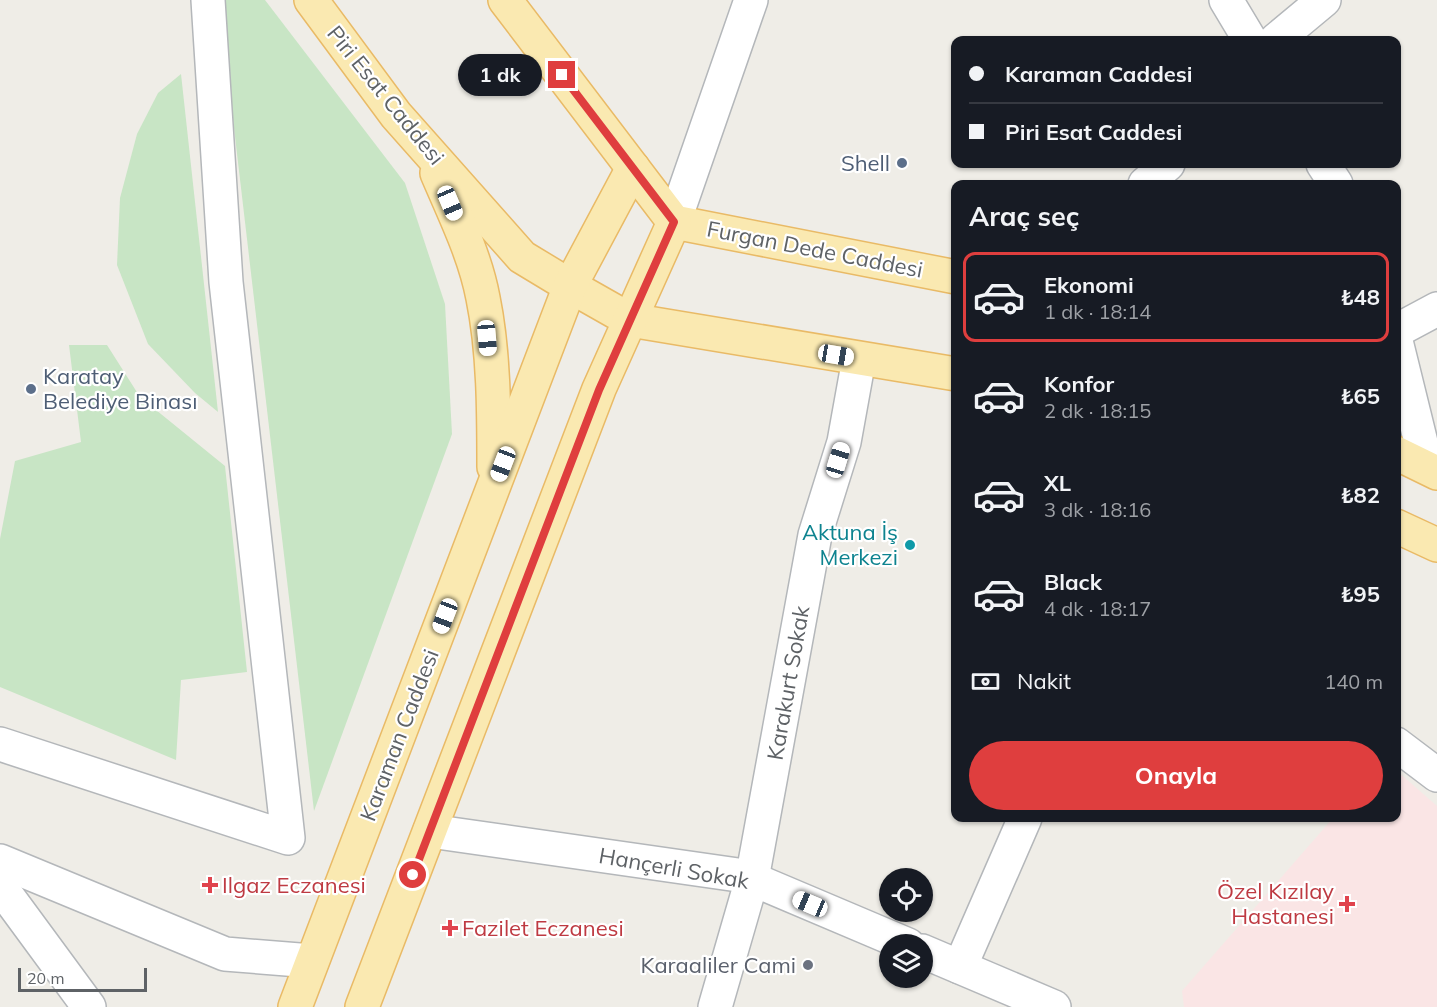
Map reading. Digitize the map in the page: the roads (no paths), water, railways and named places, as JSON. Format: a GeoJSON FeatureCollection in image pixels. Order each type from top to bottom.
{"type":"FeatureCollection","features":[{"type":"Feature","properties":{"kind":"main road","name":"Piri Esat Caddesi"},"geometry":{"type":"LineString","coordinates":[[311,0],[396,115],[522,257],[630,320]]}},
{"type":"Feature","properties":{"kind":"main road"},"geometry":{"type":"LineString","coordinates":[[362,1007],[599,390],[674,222],[505,0]]}},
{"type":"Feature","properties":{"kind":"main road"},"geometry":{"type":"LineString","coordinates":[[428,149],[464,238],[483,297],[494,420],[494,487]]}},
{"type":"Feature","properties":{"kind":"main road","name":"Karaman Caddesi"},"geometry":{"type":"LineString","coordinates":[[295,1007],[570,286],[633,168]]}},
{"type":"Feature","properties":{"kind":"main road","name":"Furgan Dede Caddesi"},"geometry":{"type":"LineString","coordinates":[[674,222],[951,276]]}},
{"type":"Feature","properties":{"kind":"main road"},"geometry":{"type":"LineString","coordinates":[[630,320],[951,374]]}},
{"type":"Feature","properties":{"kind":"main road"},"geometry":{"type":"LineString","coordinates":[[1401,455],[1432,470]]}},
{"type":"Feature","properties":{"kind":"main road"},"geometry":{"type":"LineString","coordinates":[[1401,528],[1437,545]]}},
{"type":"Feature","properties":{"kind":"street"},"geometry":{"type":"LineString","coordinates":[[0,744],[288,838],[226,282],[208,0]]}},
{"type":"Feature","properties":{"kind":"street"},"geometry":{"type":"LineString","coordinates":[[674,222],[751,0]]}},
{"type":"Feature","properties":{"kind":"street"},"geometry":{"type":"LineString","coordinates":[[1226,0],[1248,36]]}},
{"type":"Feature","properties":{"kind":"street"},"geometry":{"type":"LineString","coordinates":[[1281,36],[1324,0]]}},
{"type":"Feature","properties":{"kind":"street"},"geometry":{"type":"LineString","coordinates":[[1150,180],[1163,168]]}},
{"type":"Feature","properties":{"kind":"street"},"geometry":{"type":"LineString","coordinates":[[1401,328],[1437,309]]}},
{"type":"Feature","properties":{"kind":"street","name":"Karakurt Sokak"},"geometry":{"type":"LineString","coordinates":[[715,1007],[752,879],[815,535],[844,441],[859,359]]}},
{"type":"Feature","properties":{"kind":"street"},"geometry":{"type":"LineString","coordinates":[[1401,359],[1432,470]]}},
{"type":"Feature","properties":{"kind":"street"},"geometry":{"type":"LineString","coordinates":[[1401,748],[1437,775]]}},
{"type":"Feature","properties":{"kind":"street"},"geometry":{"type":"LineString","coordinates":[[960,967],[1023,822]]}},
{"type":"Feature","properties":{"kind":"street","name":"Hançerli Sokak"},"geometry":{"type":"LineString","coordinates":[[430,831],[752,879],[882,934]]}},
{"type":"Feature","properties":{"kind":"street"},"geometry":{"type":"LineString","coordinates":[[0,861],[225,954],[312,961]]}},
{"type":"Feature","properties":{"kind":"street"},"geometry":{"type":"LineString","coordinates":[[0,886],[89,1007]]}},
{"type":"Feature","properties":{"kind":"street"},"geometry":{"type":"LineString","coordinates":[[933,956],[1054,1007]]}},
{"type":"Feature","properties":{"kind":"place","name":"Shell"},"geometry":{"type":"Point","coordinates":[902,163]}},
{"type":"Feature","properties":{"kind":"place","name":"Karatay Belediye Binası"},"geometry":{"type":"Point","coordinates":[31,389]}},
{"type":"Feature","properties":{"kind":"place","name":"Aktuna İş Merkezi"},"geometry":{"type":"Point","coordinates":[910,545]}},
{"type":"Feature","properties":{"kind":"place","name":"Ilgaz Eczanesi"},"geometry":{"type":"Point","coordinates":[210,885]}},
{"type":"Feature","properties":{"kind":"place","name":"Özel Kızılay Hastanesi"},"geometry":{"type":"Point","coordinates":[1347,904]}},
{"type":"Feature","properties":{"kind":"place","name":"Fazilet Eczanesi"},"geometry":{"type":"Point","coordinates":[450,928]}},
{"type":"Feature","properties":{"kind":"place","name":"Karaaliler Cami"},"geometry":{"type":"Point","coordinates":[808,965]}}]}
